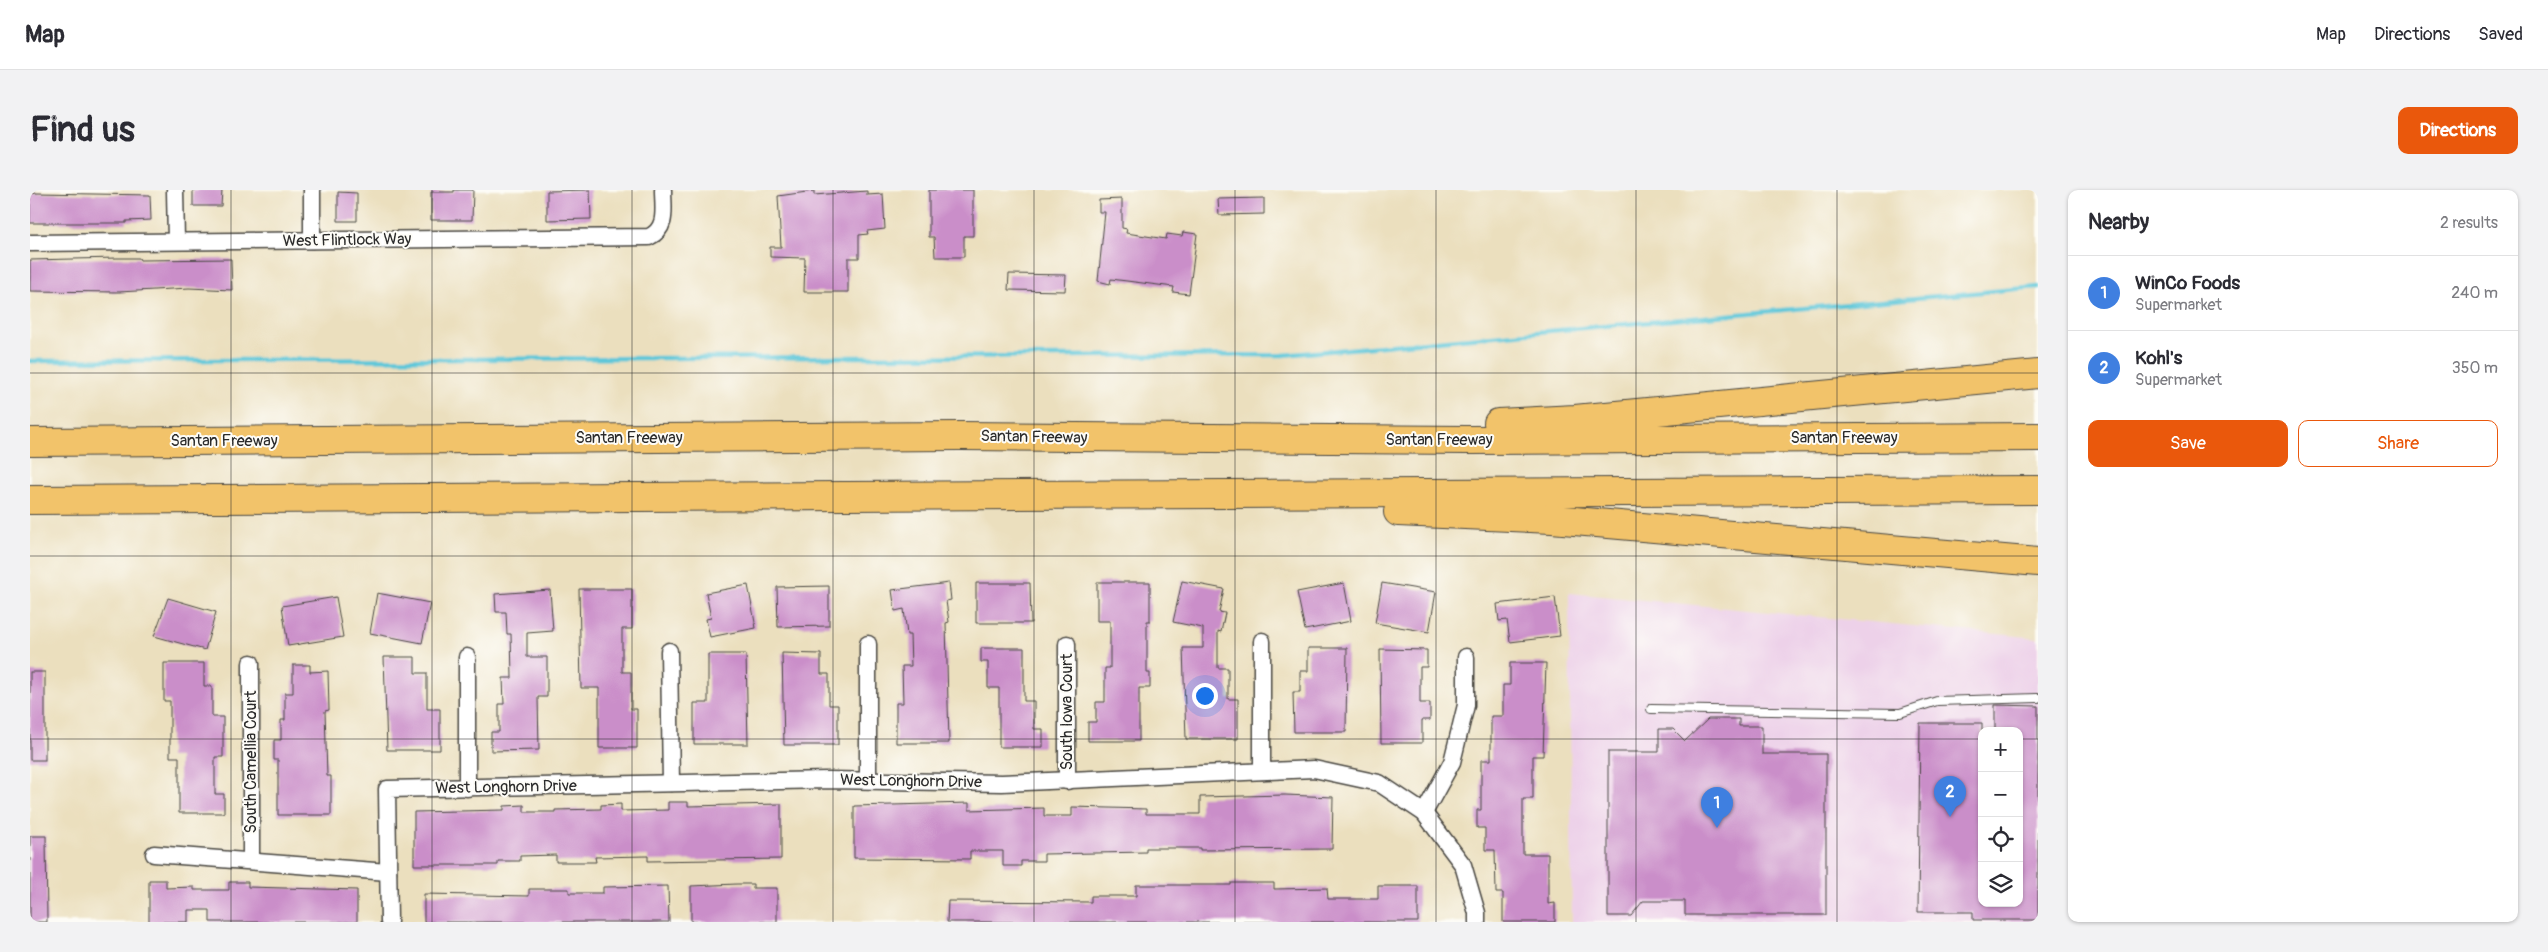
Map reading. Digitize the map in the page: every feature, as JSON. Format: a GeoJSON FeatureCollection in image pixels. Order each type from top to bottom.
{"type":"FeatureCollection","features":[{"type":"Feature","properties":{"kind":"highway"},"geometry":{"type":"LineString","coordinates":[[1285,439],[1575,418],[2038,374]]}},
{"type":"Feature","properties":{"kind":"highway"},"geometry":{"type":"LineString","coordinates":[[30,428],[298,441]]}},
{"type":"Feature","properties":{"kind":"highway","name":"Santan Freeway"},"geometry":{"type":"LineString","coordinates":[[30,442],[960,436],[1285,439],[2038,437]]}},
{"type":"Feature","properties":{"kind":"highway"},"geometry":{"type":"LineString","coordinates":[[30,500],[1225,496],[2038,490]]}},
{"type":"Feature","properties":{"kind":"highway"},"geometry":{"type":"LineString","coordinates":[[1225,496],[1316,508],[1552,519],[2038,562]]}},
{"type":"Feature","properties":{"kind":"highway"},"geometry":{"type":"LineString","coordinates":[[30,513],[190,500]]}},
{"type":"Feature","properties":{"kind":"street"},"geometry":{"type":"LineString","coordinates":[[175,190],[176,241]]}},
{"type":"Feature","properties":{"kind":"street"},"geometry":{"type":"LineString","coordinates":[[312,190],[312,240]]}},
{"type":"Feature","properties":{"kind":"street","name":"West Flintlock Way"},"geometry":{"type":"LineString","coordinates":[[30,243],[649,237],[661,228],[663,223],[663,190]]}},
{"type":"Feature","properties":{"kind":"street"},"geometry":{"type":"LineString","coordinates":[[1262,641],[1262,771]]}},
{"type":"Feature","properties":{"kind":"street"},"geometry":{"type":"LineString","coordinates":[[868,644],[868,780]]}},
{"type":"Feature","properties":{"kind":"street","name":"South Iowa Court"},"geometry":{"type":"LineString","coordinates":[[1067,644],[1067,781]]}},
{"type":"Feature","properties":{"kind":"street"},"geometry":{"type":"LineString","coordinates":[[669,651],[671,783]]}},
{"type":"Feature","properties":{"kind":"street"},"geometry":{"type":"LineString","coordinates":[[467,656],[467,788]]}},
{"type":"Feature","properties":{"kind":"street"},"geometry":{"type":"LineString","coordinates":[[1466,656],[1466,705],[1452,762],[1424,812],[1463,865],[1477,913],[1477,922]]}},
{"type":"Feature","properties":{"kind":"street","name":"South Camellia Court"},"geometry":{"type":"LineString","coordinates":[[251,663],[251,860]]}},
{"type":"Feature","properties":{"kind":"street","name":"West Longhorn Drive"},"geometry":{"type":"LineString","coordinates":[[388,872],[387,789],[868,780],[1002,783],[1314,769],[1379,783],[1424,812]]}},
{"type":"Feature","properties":{"kind":"street"},"geometry":{"type":"LineString","coordinates":[[154,854],[388,872],[389,922]]}},
{"type":"Feature","properties":{"kind":"lane"},"geometry":{"type":"LineString","coordinates":[[1652,709],[1900,713],[1936,701],[2038,698]]}},
{"type":"Feature","properties":{"kind":"shaded area"},"geometry":{"type":"Polygon","coordinates":[[[1569,593],[2038,638],[2038,922],[1572,922],[1569,593]]]}},
{"type":"Feature","properties":{"kind":"building"},"geometry":{"type":"Polygon","coordinates":[[[193,190],[222,190],[221,206],[193,206],[193,190]]]}},
{"type":"Feature","properties":{"kind":"building"},"geometry":{"type":"Polygon","coordinates":[[[454,190],[473,190],[472,220],[431,220],[431,192],[454,192],[454,190]]]}},
{"type":"Feature","properties":{"kind":"building"},"geometry":{"type":"Polygon","coordinates":[[[590,190],[591,219],[547,220],[547,191],[590,190]]]}},
{"type":"Feature","properties":{"kind":"building"},"geometry":{"type":"Polygon","coordinates":[[[929,190],[973,190],[973,236],[964,236],[964,257],[935,257],[934,237],[929,237],[929,190]]]}},
{"type":"Feature","properties":{"kind":"building"},"geometry":{"type":"Polygon","coordinates":[[[814,191],[814,195],[867,191],[867,195],[883,194],[885,229],[867,231],[868,234],[859,235],[859,258],[848,258],[848,292],[804,292],[805,258],[770,257],[770,247],[781,247],[778,196],[814,191]]]}},
{"type":"Feature","properties":{"kind":"building"},"geometry":{"type":"Polygon","coordinates":[[[338,192],[357,193],[357,221],[338,221],[338,192]]]}},
{"type":"Feature","properties":{"kind":"building"},"geometry":{"type":"Polygon","coordinates":[[[30,194],[150,195],[151,220],[126,221],[126,223],[30,223],[30,194]]]}},
{"type":"Feature","properties":{"kind":"building"},"geometry":{"type":"Polygon","coordinates":[[[1264,198],[1264,214],[1219,215],[1218,199],[1264,198]]]}},
{"type":"Feature","properties":{"kind":"building"},"geometry":{"type":"Polygon","coordinates":[[[1122,199],[1122,228],[1127,229],[1126,233],[1166,239],[1167,234],[1182,236],[1183,232],[1197,234],[1189,294],[1173,292],[1174,287],[1111,279],[1110,284],[1098,281],[1105,212],[1099,212],[1099,200],[1122,199]]]}},
{"type":"Feature","properties":{"kind":"building"},"geometry":{"type":"Polygon","coordinates":[[[139,258],[140,260],[231,259],[232,290],[189,288],[119,292],[30,291],[30,260],[139,258]]]}},
{"type":"Feature","properties":{"kind":"building"},"geometry":{"type":"Polygon","coordinates":[[[1009,274],[1066,275],[1065,291],[1008,290],[1009,274]]]}},
{"type":"Feature","properties":{"kind":"building"},"geometry":{"type":"Polygon","coordinates":[[[1182,581],[1224,589],[1219,612],[1225,613],[1221,632],[1218,631],[1218,668],[1228,668],[1228,699],[1238,699],[1238,739],[1186,739],[1183,648],[1203,648],[1203,628],[1173,622],[1182,581]]]}},
{"type":"Feature","properties":{"kind":"building"},"geometry":{"type":"Polygon","coordinates":[[[1097,582],[1150,582],[1150,621],[1147,621],[1147,673],[1150,673],[1150,688],[1139,688],[1139,741],[1088,741],[1088,722],[1096,722],[1096,702],[1105,702],[1105,668],[1110,668],[1110,621],[1097,621],[1097,582]]]}},
{"type":"Feature","properties":{"kind":"building"},"geometry":{"type":"Polygon","coordinates":[[[949,583],[951,600],[946,601],[949,622],[946,623],[949,743],[896,743],[896,703],[903,703],[902,666],[911,666],[910,635],[907,635],[904,609],[895,611],[892,590],[949,583]]]}},
{"type":"Feature","properties":{"kind":"building"},"geometry":{"type":"Polygon","coordinates":[[[976,583],[1030,583],[1031,623],[976,623],[976,583]]]}},
{"type":"Feature","properties":{"kind":"building"},"geometry":{"type":"Polygon","coordinates":[[[1344,583],[1351,621],[1305,630],[1297,592],[1344,583]]]}},
{"type":"Feature","properties":{"kind":"building"},"geometry":{"type":"Polygon","coordinates":[[[1382,583],[1436,592],[1429,632],[1375,623],[1382,583]]]}},
{"type":"Feature","properties":{"kind":"building"},"geometry":{"type":"Polygon","coordinates":[[[748,585],[756,628],[710,637],[706,619],[711,618],[706,593],[748,585]]]}},
{"type":"Feature","properties":{"kind":"building"},"geometry":{"type":"Polygon","coordinates":[[[829,586],[829,626],[778,627],[777,587],[829,586]]]}},
{"type":"Feature","properties":{"kind":"building"},"geometry":{"type":"Polygon","coordinates":[[[579,589],[632,589],[632,629],[622,629],[622,672],[631,672],[631,709],[637,709],[637,748],[599,748],[599,688],[581,688],[579,589]]]}},
{"type":"Feature","properties":{"kind":"building"},"geometry":{"type":"Polygon","coordinates":[[[550,590],[553,631],[527,633],[527,657],[547,657],[547,697],[538,697],[539,750],[491,751],[491,732],[499,732],[499,704],[504,704],[503,678],[512,678],[511,634],[507,634],[506,612],[496,612],[495,594],[550,590]]]}},
{"type":"Feature","properties":{"kind":"building"},"geometry":{"type":"Polygon","coordinates":[[[377,593],[430,603],[422,643],[370,633],[377,593]]]}},
{"type":"Feature","properties":{"kind":"building"},"geometry":{"type":"Polygon","coordinates":[[[336,597],[343,637],[288,646],[282,606],[336,597]]]}},
{"type":"Feature","properties":{"kind":"building"},"geometry":{"type":"Polygon","coordinates":[[[1555,597],[1560,636],[1510,642],[1507,620],[1499,621],[1497,604],[1555,597]]]}},
{"type":"Feature","properties":{"kind":"building"},"geometry":{"type":"Polygon","coordinates":[[[168,598],[216,612],[205,650],[154,636],[168,598]]]}},
{"type":"Feature","properties":{"kind":"building"},"geometry":{"type":"Polygon","coordinates":[[[981,648],[1024,648],[1024,701],[1034,701],[1034,729],[1043,729],[1043,747],[999,747],[999,688],[988,688],[988,662],[981,662],[981,648]]]}},
{"type":"Feature","properties":{"kind":"building"},"geometry":{"type":"Polygon","coordinates":[[[1308,648],[1347,648],[1346,732],[1294,732],[1293,692],[1300,692],[1300,671],[1308,671],[1308,648]]]}},
{"type":"Feature","properties":{"kind":"building"},"geometry":{"type":"Polygon","coordinates":[[[1380,649],[1427,650],[1427,667],[1420,667],[1420,703],[1430,703],[1430,720],[1422,720],[1422,743],[1381,743],[1380,649]]]}},
{"type":"Feature","properties":{"kind":"building"},"geometry":{"type":"Polygon","coordinates":[[[782,653],[821,654],[821,674],[829,674],[829,705],[838,705],[838,745],[784,745],[782,653]]]}},
{"type":"Feature","properties":{"kind":"building"},"geometry":{"type":"Polygon","coordinates":[[[708,654],[746,654],[748,744],[694,744],[694,703],[708,703],[708,654]]]}},
{"type":"Feature","properties":{"kind":"building"},"geometry":{"type":"Polygon","coordinates":[[[384,657],[415,657],[415,673],[427,673],[427,709],[440,709],[440,750],[387,750],[384,657]]]}},
{"type":"Feature","properties":{"kind":"building"},"geometry":{"type":"Polygon","coordinates":[[[164,663],[204,663],[204,686],[212,686],[212,717],[223,717],[223,757],[215,757],[215,794],[224,794],[224,813],[179,813],[179,757],[170,757],[170,701],[164,701],[164,663]]]}},
{"type":"Feature","properties":{"kind":"building"},"geometry":{"type":"Polygon","coordinates":[[[1510,663],[1546,663],[1543,756],[1533,756],[1533,799],[1523,799],[1523,854],[1548,854],[1548,904],[1555,903],[1555,922],[1503,922],[1503,893],[1496,893],[1495,850],[1485,850],[1485,828],[1477,828],[1477,810],[1481,810],[1481,760],[1491,760],[1491,716],[1503,716],[1503,685],[1510,685],[1510,663]]]}},
{"type":"Feature","properties":{"kind":"building"},"geometry":{"type":"Polygon","coordinates":[[[293,665],[310,665],[310,672],[328,671],[329,710],[325,711],[327,776],[331,776],[331,815],[278,815],[278,760],[274,760],[274,740],[281,740],[281,720],[285,720],[285,693],[293,693],[293,665]]]}},
{"type":"Feature","properties":{"kind":"building"},"geometry":{"type":"Polygon","coordinates":[[[30,672],[45,672],[45,760],[30,760],[30,672]]]}},
{"type":"Feature","properties":{"kind":"building"},"geometry":{"type":"Polygon","coordinates":[[[1995,705],[2038,706],[2038,920],[1973,920],[1973,912],[1918,912],[1920,723],[1982,723],[1982,727],[1978,727],[1978,907],[2023,907],[2023,727],[1995,727],[1995,705]]]}},
{"type":"Feature","properties":{"kind":"building"},"geometry":{"type":"Polygon","coordinates":[[[1708,719],[1739,719],[1739,726],[1762,726],[1762,754],[1826,754],[1826,915],[1685,915],[1685,901],[1643,901],[1631,916],[1608,916],[1608,752],[1659,752],[1659,729],[1673,729],[1685,741],[1708,719]]]}},
{"type":"Feature","properties":{"kind":"building"},"geometry":{"type":"Polygon","coordinates":[[[1285,795],[1333,797],[1332,849],[1200,850],[1200,848],[1146,848],[1146,852],[1044,854],[1044,861],[1021,861],[1021,866],[1003,866],[1003,851],[970,851],[970,859],[854,858],[854,806],[969,803],[969,810],[1044,808],[1044,816],[1072,816],[1072,807],[1146,809],[1146,814],[1200,814],[1200,797],[1285,795]]]}},
{"type":"Feature","properties":{"kind":"building"},"geometry":{"type":"Polygon","coordinates":[[[668,802],[688,802],[688,806],[781,804],[781,859],[648,861],[648,856],[595,857],[596,862],[556,862],[556,855],[520,856],[520,861],[498,861],[498,865],[414,865],[414,812],[504,810],[504,806],[524,805],[524,812],[555,812],[555,810],[601,809],[601,805],[621,804],[621,811],[668,810],[668,802]]]}},
{"type":"Feature","properties":{"kind":"building"},"geometry":{"type":"Polygon","coordinates":[[[30,836],[46,836],[47,922],[30,922],[30,836]]]}},
{"type":"Feature","properties":{"kind":"building"},"geometry":{"type":"Polygon","coordinates":[[[149,880],[166,880],[166,888],[194,887],[194,890],[229,890],[229,882],[248,882],[248,887],[357,890],[357,922],[210,922],[210,910],[188,910],[188,922],[149,922],[149,880]]]}},
{"type":"Feature","properties":{"kind":"building"},"geometry":{"type":"Polygon","coordinates":[[[1231,883],[1274,883],[1274,889],[1327,888],[1328,899],[1378,899],[1378,886],[1418,886],[1418,922],[947,922],[948,901],[1091,902],[1091,896],[1136,896],[1136,885],[1231,885],[1231,883]]]}},
{"type":"Feature","properties":{"kind":"building"},"geometry":{"type":"Polygon","coordinates":[[[753,884],[753,888],[777,888],[777,922],[691,922],[691,886],[753,884]]]}},
{"type":"Feature","properties":{"kind":"building"},"geometry":{"type":"Polygon","coordinates":[[[668,886],[669,922],[424,922],[424,894],[529,896],[529,889],[569,889],[569,893],[603,893],[603,887],[668,886]]]}},
{"type":"Feature","properties":{"kind":"waterway"},"geometry":{"type":"LineString","coordinates":[[30,361],[1283,355],[2038,287]]}},
{"type":"Feature","properties":{"kind":"place","name":"Kohl's"},"geometry":{"type":"Point","coordinates":[1950,817]}},
{"type":"Feature","properties":{"kind":"place","name":"WinCo Foods"},"geometry":{"type":"Point","coordinates":[1717,828]}}]}
